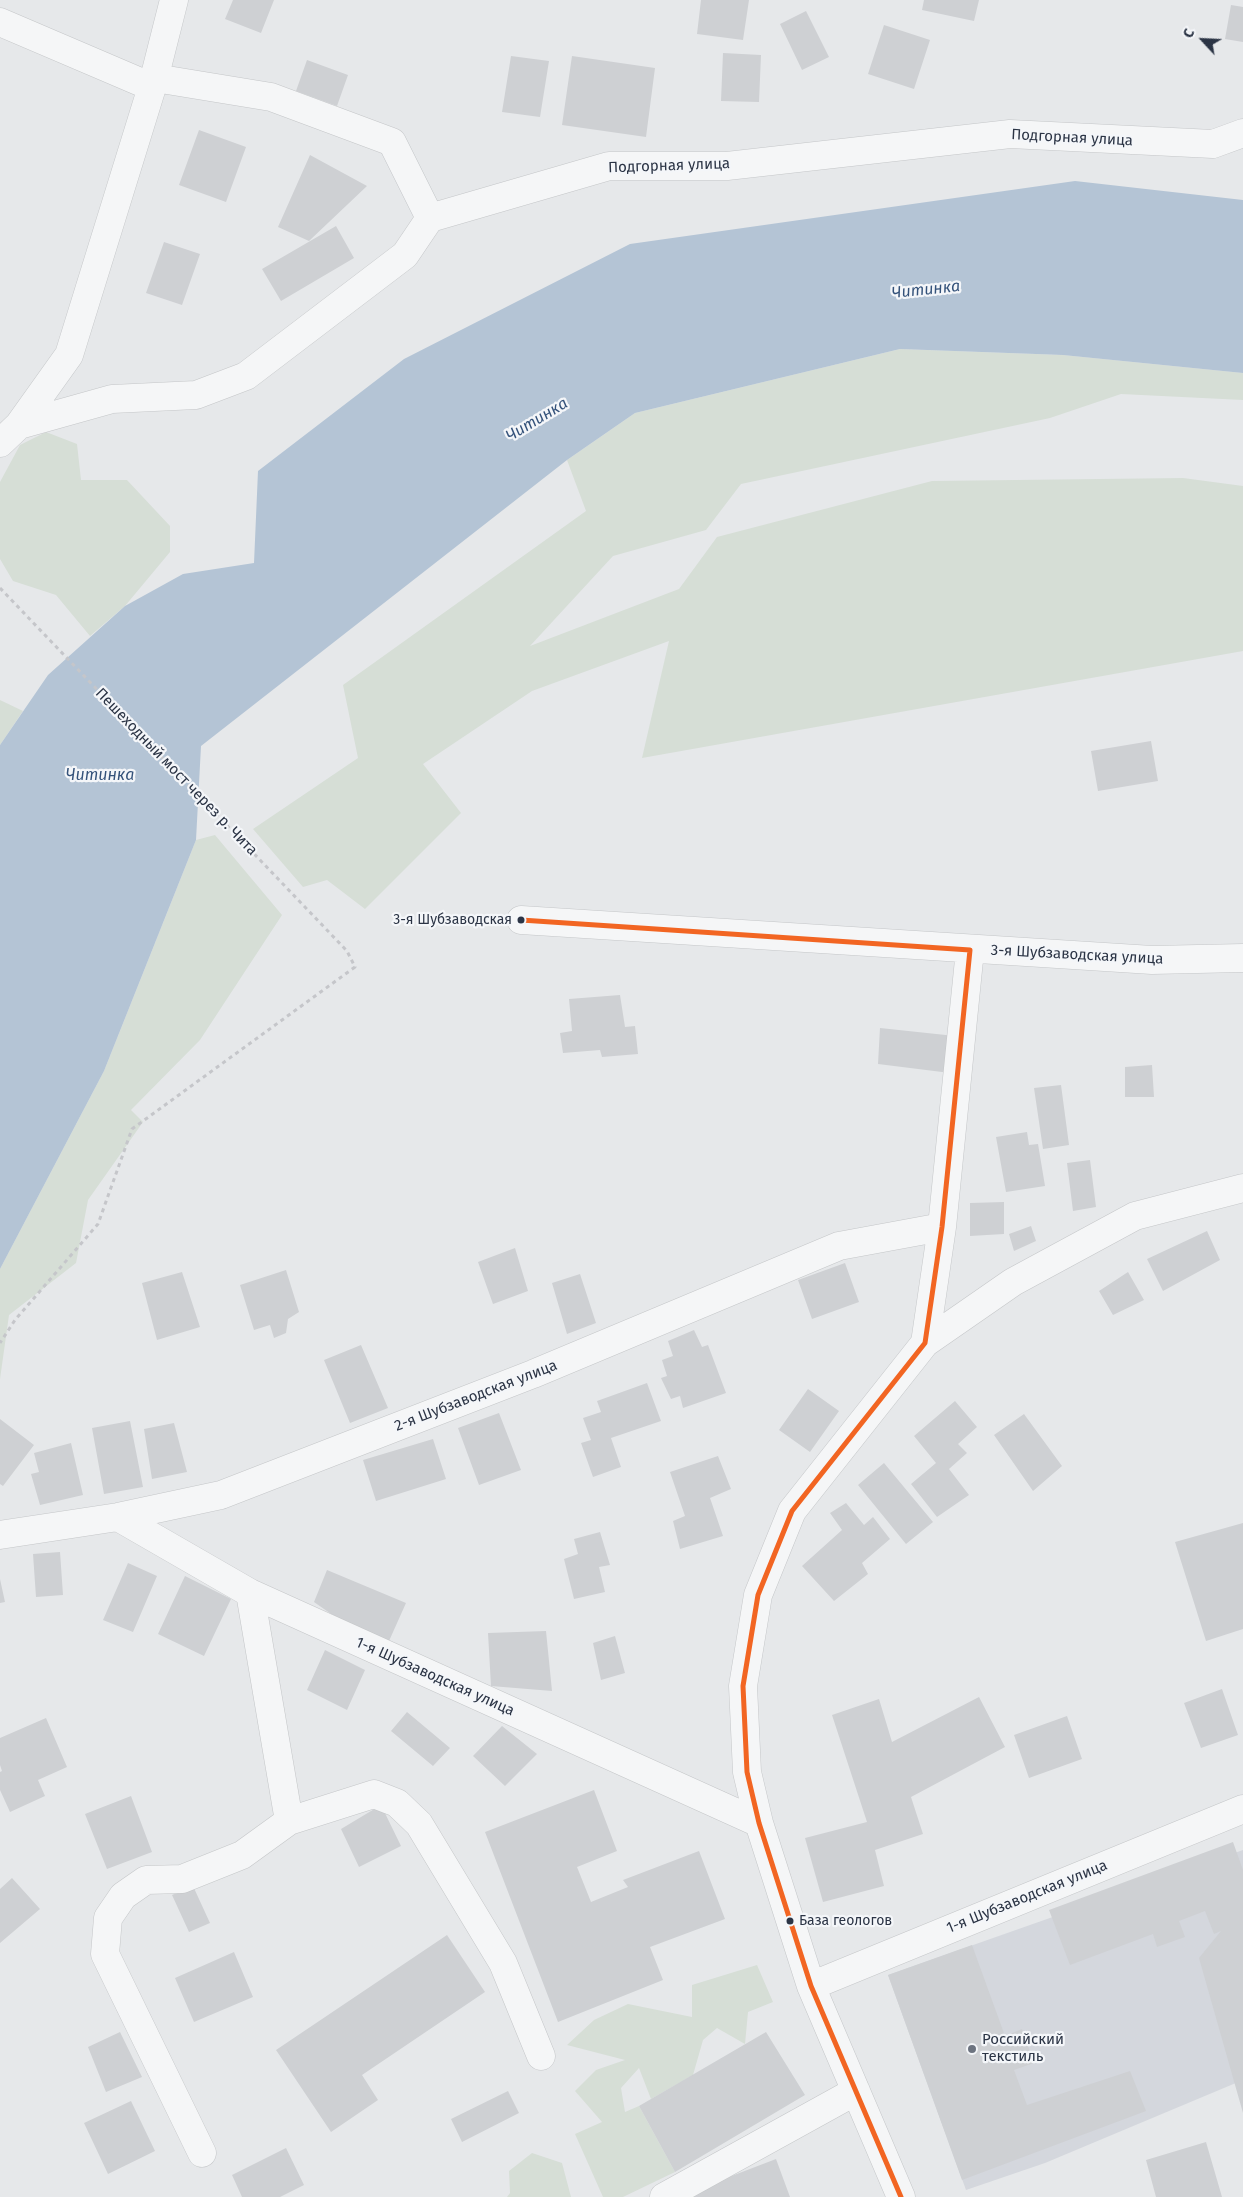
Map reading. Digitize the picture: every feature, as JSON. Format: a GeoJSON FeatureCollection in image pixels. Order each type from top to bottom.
{"type":"FeatureCollection","features":[{"type":"Feature","properties":{"kind":"street"},"geometry":{"type":"LineString","coordinates":[[9,434],[69,355],[154,82],[174,0]]}},
{"type":"Feature","properties":{"kind":"street"},"geometry":{"type":"LineString","coordinates":[[0,22],[154,82],[271,97],[392,142],[430,218],[405,255],[246,376],[196,395],[112,399],[9,434]]}},
{"type":"Feature","properties":{"kind":"street","name":"Подгорная улица"},"geometry":{"type":"LineString","coordinates":[[430,218],[610,166],[726,166],[1010,134],[1213,144],[1243,133]]}},
{"type":"Feature","properties":{"kind":"street","name":"3-я Шубзаводская улица"},"geometry":{"type":"LineString","coordinates":[[521,920],[970,950],[1152,960],[1243,958]]}},
{"type":"Feature","properties":{"kind":"street"},"geometry":{"type":"LineString","coordinates":[[925,1343],[942,1227],[970,950]]}},
{"type":"Feature","properties":{"kind":"street"},"geometry":{"type":"LineString","coordinates":[[901,2197],[812,1986],[759,1823],[747,1772],[742,1686],[758,1595],[792,1511],[925,1343],[1012,1282],[1135,1216],[1234,1190]]}},
{"type":"Feature","properties":{"kind":"street","name":"2-я Шубзаводская улица"},"geometry":{"type":"LineString","coordinates":[[0,1535],[118,1517],[220,1495],[533,1374],[839,1246],[942,1227]]}},
{"type":"Feature","properties":{"kind":"street","name":"1-я Шубзаводская улица"},"geometry":{"type":"LineString","coordinates":[[118,1517],[250,1593],[759,1823]]}},
{"type":"Feature","properties":{"kind":"street"},"geometry":{"type":"LineString","coordinates":[[250,1593],[289,1821]]}},
{"type":"Feature","properties":{"kind":"street"},"geometry":{"type":"LineString","coordinates":[[202,2153],[105,1954],[108,1918],[123,1896],[146,1880],[182,1879],[242,1855],[289,1821],[374,1794],[397,1803],[419,1824],[503,1964],[541,2056]]}},
{"type":"Feature","properties":{"kind":"street","name":"1-я Шубзаводская улица"},"geometry":{"type":"LineString","coordinates":[[812,1986],[1243,1809]]}},
{"type":"Feature","properties":{"kind":"street"},"geometry":{"type":"LineString","coordinates":[[664,2197],[856,2091]]}},
{"type":"Feature","properties":{"kind":"path","name":"Пешеходный мост через р. Чита"},"geometry":{"type":"LineString","coordinates":[[0,588],[346,951],[355,967],[132,1129],[98,1224],[15,1320],[0,1343]]}},
{"type":"Feature","properties":{"kind":"shaded area"},"geometry":{"type":"Polygon","coordinates":[[[900,349],[1063,355],[1243,373],[1243,400],[1121,394],[1050,418],[741,484],[706,530],[613,556],[530,646],[679,589],[717,537],[932,481],[1183,478],[1243,486],[1243,651],[642,758],[669,641],[532,691],[423,764],[461,813],[365,909],[327,880],[303,887],[253,829],[358,758],[343,685],[586,511],[567,460],[635,413],[900,349]]]}},
{"type":"Feature","properties":{"kind":"shaded area"},"geometry":{"type":"Polygon","coordinates":[[[46,432],[77,444],[81,480],[127,480],[170,526],[170,552],[125,606],[90,636],[56,595],[13,581],[0,559],[0,482],[20,445],[46,432]]]}},
{"type":"Feature","properties":{"kind":"shaded area"},"geometry":{"type":"Polygon","coordinates":[[[0,700],[23,711],[0,745],[0,700]]]}},
{"type":"Feature","properties":{"kind":"shaded area"},"geometry":{"type":"Polygon","coordinates":[[[215,835],[282,915],[200,1040],[131,1110],[143,1122],[88,1200],[76,1263],[9,1315],[0,1379],[0,1269],[104,1071],[196,840],[215,835]]]}},
{"type":"Feature","properties":{"kind":"shaded area"},"geometry":{"type":"Polygon","coordinates":[[[1243,1850],[1243,2080],[1045,2163],[966,2190],[888,1975],[1243,1850]]]}},
{"type":"Feature","properties":{"kind":"shaded area"},"geometry":{"type":"Polygon","coordinates":[[[757,1965],[773,2002],[748,2012],[745,2044],[717,2028],[703,2040],[693,2075],[651,2099],[639,2068],[621,2088],[625,2112],[639,2106],[675,2172],[623,2197],[603,2197],[575,2134],[602,2122],[575,2091],[596,2070],[625,2060],[567,2045],[594,2020],[628,2004],[692,2017],[692,1985],[757,1965]]]}},
{"type":"Feature","properties":{"kind":"shaded area"},"geometry":{"type":"Polygon","coordinates":[[[532,2153],[562,2163],[571,2197],[507,2197],[510,2193],[509,2171],[532,2153]]]}},
{"type":"Feature","properties":{"kind":"water","name":"Читинка"},"geometry":{"type":"Polygon","coordinates":[[[1075,181],[1243,200],[1243,373],[1063,355],[900,349],[635,413],[567,460],[201,746],[196,840],[104,1071],[0,1269],[0,745],[48,675],[125,606],[183,574],[254,563],[258,471],[404,359],[630,244],[1075,181]]]}},
{"type":"Feature","properties":{"kind":"building"},"geometry":{"type":"Polygon","coordinates":[[[233,0],[274,0],[261,33],[225,19],[233,0]]]}},
{"type":"Feature","properties":{"kind":"building"},"geometry":{"type":"Polygon","coordinates":[[[701,0],[749,0],[743,40],[697,34],[701,0]]]}},
{"type":"Feature","properties":{"kind":"building"},"geometry":{"type":"Polygon","coordinates":[[[924,0],[979,0],[974,21],[922,10],[924,0]]]}},
{"type":"Feature","properties":{"kind":"building"},"geometry":{"type":"Polygon","coordinates":[[[1231,5],[1243,7],[1243,42],[1225,39],[1231,5]]]}},
{"type":"Feature","properties":{"kind":"building"},"geometry":{"type":"Polygon","coordinates":[[[806,11],[829,57],[802,70],[780,24],[806,11]]]}},
{"type":"Feature","properties":{"kind":"building"},"geometry":{"type":"Polygon","coordinates":[[[884,25],[930,40],[914,89],[868,74],[884,25]]]}},
{"type":"Feature","properties":{"kind":"building"},"geometry":{"type":"Polygon","coordinates":[[[723,53],[761,55],[759,102],[721,101],[723,53]]]}},
{"type":"Feature","properties":{"kind":"building"},"geometry":{"type":"Polygon","coordinates":[[[511,56],[549,61],[540,117],[502,112],[511,56]]]}},
{"type":"Feature","properties":{"kind":"building"},"geometry":{"type":"Polygon","coordinates":[[[572,56],[655,68],[646,137],[562,125],[572,56]]]}},
{"type":"Feature","properties":{"kind":"building"},"geometry":{"type":"Polygon","coordinates":[[[307,60],[348,75],[337,106],[296,91],[307,60]]]}},
{"type":"Feature","properties":{"kind":"building"},"geometry":{"type":"Polygon","coordinates":[[[199,130],[246,147],[226,202],[179,185],[199,130]]]}},
{"type":"Feature","properties":{"kind":"building"},"geometry":{"type":"Polygon","coordinates":[[[310,155],[367,186],[309,241],[278,227],[310,155]]]}},
{"type":"Feature","properties":{"kind":"building"},"geometry":{"type":"Polygon","coordinates":[[[336,226],[354,258],[281,301],[262,269],[336,226]]]}},
{"type":"Feature","properties":{"kind":"building"},"geometry":{"type":"Polygon","coordinates":[[[164,242],[200,254],[182,305],[146,293],[164,242]]]}},
{"type":"Feature","properties":{"kind":"building"},"geometry":{"type":"Polygon","coordinates":[[[1151,741],[1158,781],[1098,791],[1091,751],[1151,741]]]}},
{"type":"Feature","properties":{"kind":"building"},"geometry":{"type":"Polygon","coordinates":[[[620,995],[625,1027],[635,1026],[638,1054],[602,1057],[600,1050],[563,1053],[560,1033],[572,1031],[569,999],[620,995]]]}},
{"type":"Feature","properties":{"kind":"building"},"geometry":{"type":"Polygon","coordinates":[[[880,1028],[955,1036],[950,1073],[878,1064],[880,1028]]]}},
{"type":"Feature","properties":{"kind":"building"},"geometry":{"type":"Polygon","coordinates":[[[1152,1065],[1154,1097],[1125,1097],[1125,1067],[1152,1065]]]}},
{"type":"Feature","properties":{"kind":"building"},"geometry":{"type":"Polygon","coordinates":[[[1061,1085],[1069,1145],[1043,1149],[1034,1088],[1061,1085]]]}},
{"type":"Feature","properties":{"kind":"building"},"geometry":{"type":"Polygon","coordinates":[[[1027,1132],[1029,1145],[1038,1144],[1045,1186],[1006,1192],[996,1137],[1027,1132]]]}},
{"type":"Feature","properties":{"kind":"building"},"geometry":{"type":"Polygon","coordinates":[[[1090,1160],[1096,1207],[1073,1211],[1067,1163],[1090,1160]]]}},
{"type":"Feature","properties":{"kind":"building"},"geometry":{"type":"Polygon","coordinates":[[[1004,1202],[1004,1234],[970,1236],[970,1203],[1004,1202]]]}},
{"type":"Feature","properties":{"kind":"building"},"geometry":{"type":"Polygon","coordinates":[[[1031,1226],[1036,1241],[1014,1251],[1009,1234],[1031,1226]]]}},
{"type":"Feature","properties":{"kind":"building"},"geometry":{"type":"Polygon","coordinates":[[[1207,1231],[1220,1260],[1163,1291],[1147,1259],[1207,1231]]]}},
{"type":"Feature","properties":{"kind":"building"},"geometry":{"type":"Polygon","coordinates":[[[515,1248],[528,1291],[493,1304],[478,1262],[515,1248]]]}},
{"type":"Feature","properties":{"kind":"building"},"geometry":{"type":"Polygon","coordinates":[[[845,1263],[859,1302],[812,1319],[798,1280],[845,1263]]]}},
{"type":"Feature","properties":{"kind":"building"},"geometry":{"type":"Polygon","coordinates":[[[286,1270],[299,1312],[288,1319],[286,1333],[274,1338],[270,1325],[254,1330],[240,1285],[286,1270]]]}},
{"type":"Feature","properties":{"kind":"building"},"geometry":{"type":"Polygon","coordinates":[[[182,1272],[200,1327],[157,1340],[142,1283],[182,1272]]]}},
{"type":"Feature","properties":{"kind":"building"},"geometry":{"type":"Polygon","coordinates":[[[1128,1272],[1144,1300],[1113,1315],[1099,1291],[1128,1272]]]}},
{"type":"Feature","properties":{"kind":"building"},"geometry":{"type":"Polygon","coordinates":[[[580,1274],[596,1323],[567,1334],[552,1283],[580,1274]]]}},
{"type":"Feature","properties":{"kind":"building"},"geometry":{"type":"Polygon","coordinates":[[[694,1330],[702,1347],[708,1345],[726,1393],[683,1408],[680,1396],[671,1399],[661,1378],[667,1376],[662,1360],[673,1356],[668,1341],[694,1330]]]}},
{"type":"Feature","properties":{"kind":"building"},"geometry":{"type":"Polygon","coordinates":[[[361,1345],[388,1408],[350,1423],[324,1360],[361,1345]]]}},
{"type":"Feature","properties":{"kind":"building"},"geometry":{"type":"Polygon","coordinates":[[[647,1383],[661,1421],[611,1438],[621,1467],[593,1477],[581,1443],[591,1440],[583,1418],[601,1412],[597,1401],[647,1383]]]}},
{"type":"Feature","properties":{"kind":"building"},"geometry":{"type":"Polygon","coordinates":[[[808,1389],[839,1411],[810,1452],[779,1430],[808,1389]]]}},
{"type":"Feature","properties":{"kind":"building"},"geometry":{"type":"Polygon","coordinates":[[[955,1401],[977,1427],[958,1444],[967,1453],[949,1469],[969,1495],[937,1517],[911,1484],[936,1463],[914,1436],[955,1401]]]}},
{"type":"Feature","properties":{"kind":"building"},"geometry":{"type":"Polygon","coordinates":[[[499,1413],[521,1470],[479,1485],[458,1428],[499,1413]]]}},
{"type":"Feature","properties":{"kind":"building"},"geometry":{"type":"Polygon","coordinates":[[[1024,1414],[1062,1466],[1033,1491],[994,1435],[1024,1414]]]}},
{"type":"Feature","properties":{"kind":"building"},"geometry":{"type":"Polygon","coordinates":[[[0,1419],[34,1445],[3,1486],[0,1484],[0,1419]]]}},
{"type":"Feature","properties":{"kind":"building"},"geometry":{"type":"Polygon","coordinates":[[[130,1421],[143,1487],[104,1494],[92,1428],[130,1421]]]}},
{"type":"Feature","properties":{"kind":"building"},"geometry":{"type":"Polygon","coordinates":[[[174,1423],[187,1472],[152,1479],[144,1429],[174,1423]]]}},
{"type":"Feature","properties":{"kind":"building"},"geometry":{"type":"Polygon","coordinates":[[[433,1439],[446,1479],[376,1501],[363,1460],[433,1439]]]}},
{"type":"Feature","properties":{"kind":"building"},"geometry":{"type":"Polygon","coordinates":[[[71,1443],[83,1495],[40,1505],[31,1474],[39,1472],[34,1453],[71,1443]]]}},
{"type":"Feature","properties":{"kind":"building"},"geometry":{"type":"Polygon","coordinates":[[[718,1456],[731,1489],[710,1498],[723,1536],[680,1549],[673,1521],[685,1516],[670,1472],[718,1456]]]}},
{"type":"Feature","properties":{"kind":"building"},"geometry":{"type":"Polygon","coordinates":[[[884,1463],[933,1522],[906,1544],[858,1485],[884,1463]]]}},
{"type":"Feature","properties":{"kind":"building"},"geometry":{"type":"Polygon","coordinates":[[[846,1503],[864,1525],[873,1517],[890,1539],[862,1563],[868,1574],[834,1601],[802,1566],[842,1530],[830,1513],[846,1503]]]}},
{"type":"Feature","properties":{"kind":"building"},"geometry":{"type":"Polygon","coordinates":[[[1243,1523],[1243,1629],[1206,1641],[1175,1542],[1243,1523]]]}},
{"type":"Feature","properties":{"kind":"building"},"geometry":{"type":"Polygon","coordinates":[[[600,1532],[610,1565],[599,1567],[605,1592],[574,1599],[564,1559],[578,1554],[574,1539],[600,1532]]]}},
{"type":"Feature","properties":{"kind":"building"},"geometry":{"type":"Polygon","coordinates":[[[60,1552],[63,1595],[36,1597],[33,1554],[60,1552]]]}},
{"type":"Feature","properties":{"kind":"building"},"geometry":{"type":"Polygon","coordinates":[[[128,1563],[157,1576],[133,1632],[103,1620],[128,1563]]]}},
{"type":"Feature","properties":{"kind":"building"},"geometry":{"type":"Polygon","coordinates":[[[327,1570],[406,1603],[389,1641],[334,1616],[314,1602],[327,1570]]]}},
{"type":"Feature","properties":{"kind":"building"},"geometry":{"type":"Polygon","coordinates":[[[185,1576],[231,1599],[204,1656],[158,1634],[185,1576]]]}},
{"type":"Feature","properties":{"kind":"building"},"geometry":{"type":"Polygon","coordinates":[[[0,1579],[5,1602],[0,1603],[0,1579]]]}},
{"type":"Feature","properties":{"kind":"building"},"geometry":{"type":"Polygon","coordinates":[[[546,1631],[552,1691],[491,1686],[488,1633],[546,1631]]]}},
{"type":"Feature","properties":{"kind":"building"},"geometry":{"type":"Polygon","coordinates":[[[615,1636],[625,1673],[601,1680],[593,1643],[615,1636]]]}},
{"type":"Feature","properties":{"kind":"building"},"geometry":{"type":"Polygon","coordinates":[[[325,1650],[365,1670],[347,1710],[307,1690],[325,1650]]]}},
{"type":"Feature","properties":{"kind":"building"},"geometry":{"type":"Polygon","coordinates":[[[1222,1689],[1238,1735],[1201,1748],[1184,1703],[1222,1689]]]}},
{"type":"Feature","properties":{"kind":"building"},"geometry":{"type":"Polygon","coordinates":[[[979,1697],[1005,1747],[911,1797],[923,1834],[875,1850],[884,1886],[823,1902],[805,1838],[867,1822],[832,1715],[879,1699],[892,1742],[979,1697]]]}},
{"type":"Feature","properties":{"kind":"building"},"geometry":{"type":"Polygon","coordinates":[[[407,1712],[450,1748],[433,1766],[391,1731],[407,1712]]]}},
{"type":"Feature","properties":{"kind":"building"},"geometry":{"type":"Polygon","coordinates":[[[1067,1716],[1082,1759],[1029,1778],[1014,1735],[1067,1716]]]}},
{"type":"Feature","properties":{"kind":"building"},"geometry":{"type":"Polygon","coordinates":[[[46,1718],[67,1767],[38,1780],[45,1796],[10,1812],[0,1790],[0,1772],[2,1771],[0,1765],[0,1738],[46,1718]]]}},
{"type":"Feature","properties":{"kind":"building"},"geometry":{"type":"Polygon","coordinates":[[[502,1726],[537,1754],[505,1786],[473,1756],[502,1726]]]}},
{"type":"Feature","properties":{"kind":"building"},"geometry":{"type":"Polygon","coordinates":[[[594,1790],[617,1851],[577,1867],[591,1902],[628,1887],[623,1880],[699,1851],[725,1919],[650,1947],[663,1980],[558,2022],[485,1832],[594,1790]]]}},
{"type":"Feature","properties":{"kind":"building"},"geometry":{"type":"Polygon","coordinates":[[[131,1796],[152,1852],[107,1869],[85,1814],[131,1796]]]}},
{"type":"Feature","properties":{"kind":"building"},"geometry":{"type":"Polygon","coordinates":[[[381,1805],[401,1846],[359,1867],[341,1829],[381,1805]]]}},
{"type":"Feature","properties":{"kind":"building"},"geometry":{"type":"Polygon","coordinates":[[[1233,1842],[1243,1870],[1243,2113],[1199,1958],[1221,1931],[1214,1934],[1205,1911],[1179,1921],[1185,1937],[1157,1947],[1153,1934],[1070,1965],[1049,1910],[1233,1842]]]}},
{"type":"Feature","properties":{"kind":"building"},"geometry":{"type":"Polygon","coordinates":[[[12,1878],[40,1909],[0,1943],[0,1889],[12,1878]]]}},
{"type":"Feature","properties":{"kind":"building"},"geometry":{"type":"Polygon","coordinates":[[[193,1886],[210,1923],[189,1932],[172,1895],[193,1886]]]}},
{"type":"Feature","properties":{"kind":"building"},"geometry":{"type":"Polygon","coordinates":[[[447,1935],[485,1992],[362,2075],[378,2100],[331,2132],[276,2050],[447,1935]]]}},
{"type":"Feature","properties":{"kind":"building","name":"Российский текстиль"},"geometry":{"type":"Polygon","coordinates":[[[972,1945],[1005,2036],[1022,2029],[1034,2063],[1014,2070],[1027,2105],[1130,2071],[1146,2111],[962,2180],[888,1975],[972,1945]]]}},
{"type":"Feature","properties":{"kind":"building"},"geometry":{"type":"Polygon","coordinates":[[[234,1952],[253,1997],[194,2022],[175,1978],[234,1952]]]}},
{"type":"Feature","properties":{"kind":"building"},"geometry":{"type":"Polygon","coordinates":[[[120,2032],[142,2077],[106,2092],[88,2047],[120,2032]]]}},
{"type":"Feature","properties":{"kind":"building"},"geometry":{"type":"Polygon","coordinates":[[[766,2032],[805,2095],[675,2172],[639,2106],[766,2032]]]}},
{"type":"Feature","properties":{"kind":"building"},"geometry":{"type":"Polygon","coordinates":[[[508,2091],[519,2113],[462,2142],[451,2119],[508,2091]]]}},
{"type":"Feature","properties":{"kind":"building"},"geometry":{"type":"Polygon","coordinates":[[[131,2101],[155,2151],[108,2174],[84,2123],[131,2101]]]}},
{"type":"Feature","properties":{"kind":"building"},"geometry":{"type":"Polygon","coordinates":[[[1206,2142],[1222,2197],[1156,2197],[1146,2160],[1206,2142]]]}},
{"type":"Feature","properties":{"kind":"building"},"geometry":{"type":"Polygon","coordinates":[[[286,2148],[304,2185],[280,2197],[242,2197],[232,2175],[286,2148]]]}},
{"type":"Feature","properties":{"kind":"building"},"geometry":{"type":"Polygon","coordinates":[[[776,2159],[790,2197],[682,2197],[682,2195],[776,2159]]]}},
{"type":"Feature","properties":{"kind":"transit line"},"geometry":{"type":"LineString","coordinates":[[521,920],[970,950]]}},
{"type":"Feature","properties":{"kind":"transit line"},"geometry":{"type":"LineString","coordinates":[[901,2197],[811,1986],[759,1823],[747,1772],[743,1686],[758,1595],[792,1511],[925,1343],[942,1227],[970,950]]}},
{"type":"Feature","properties":{"kind":"place","name":"3-я Шубзаводская"},"geometry":{"type":"Point","coordinates":[521,920]}},
{"type":"Feature","properties":{"kind":"place","name":"База геологов"},"geometry":{"type":"Point","coordinates":[790,1921]}},
{"type":"Feature","properties":{"kind":"place","name":"Российский текстиль"},"geometry":{"type":"Point","coordinates":[972,2049]}}]}
